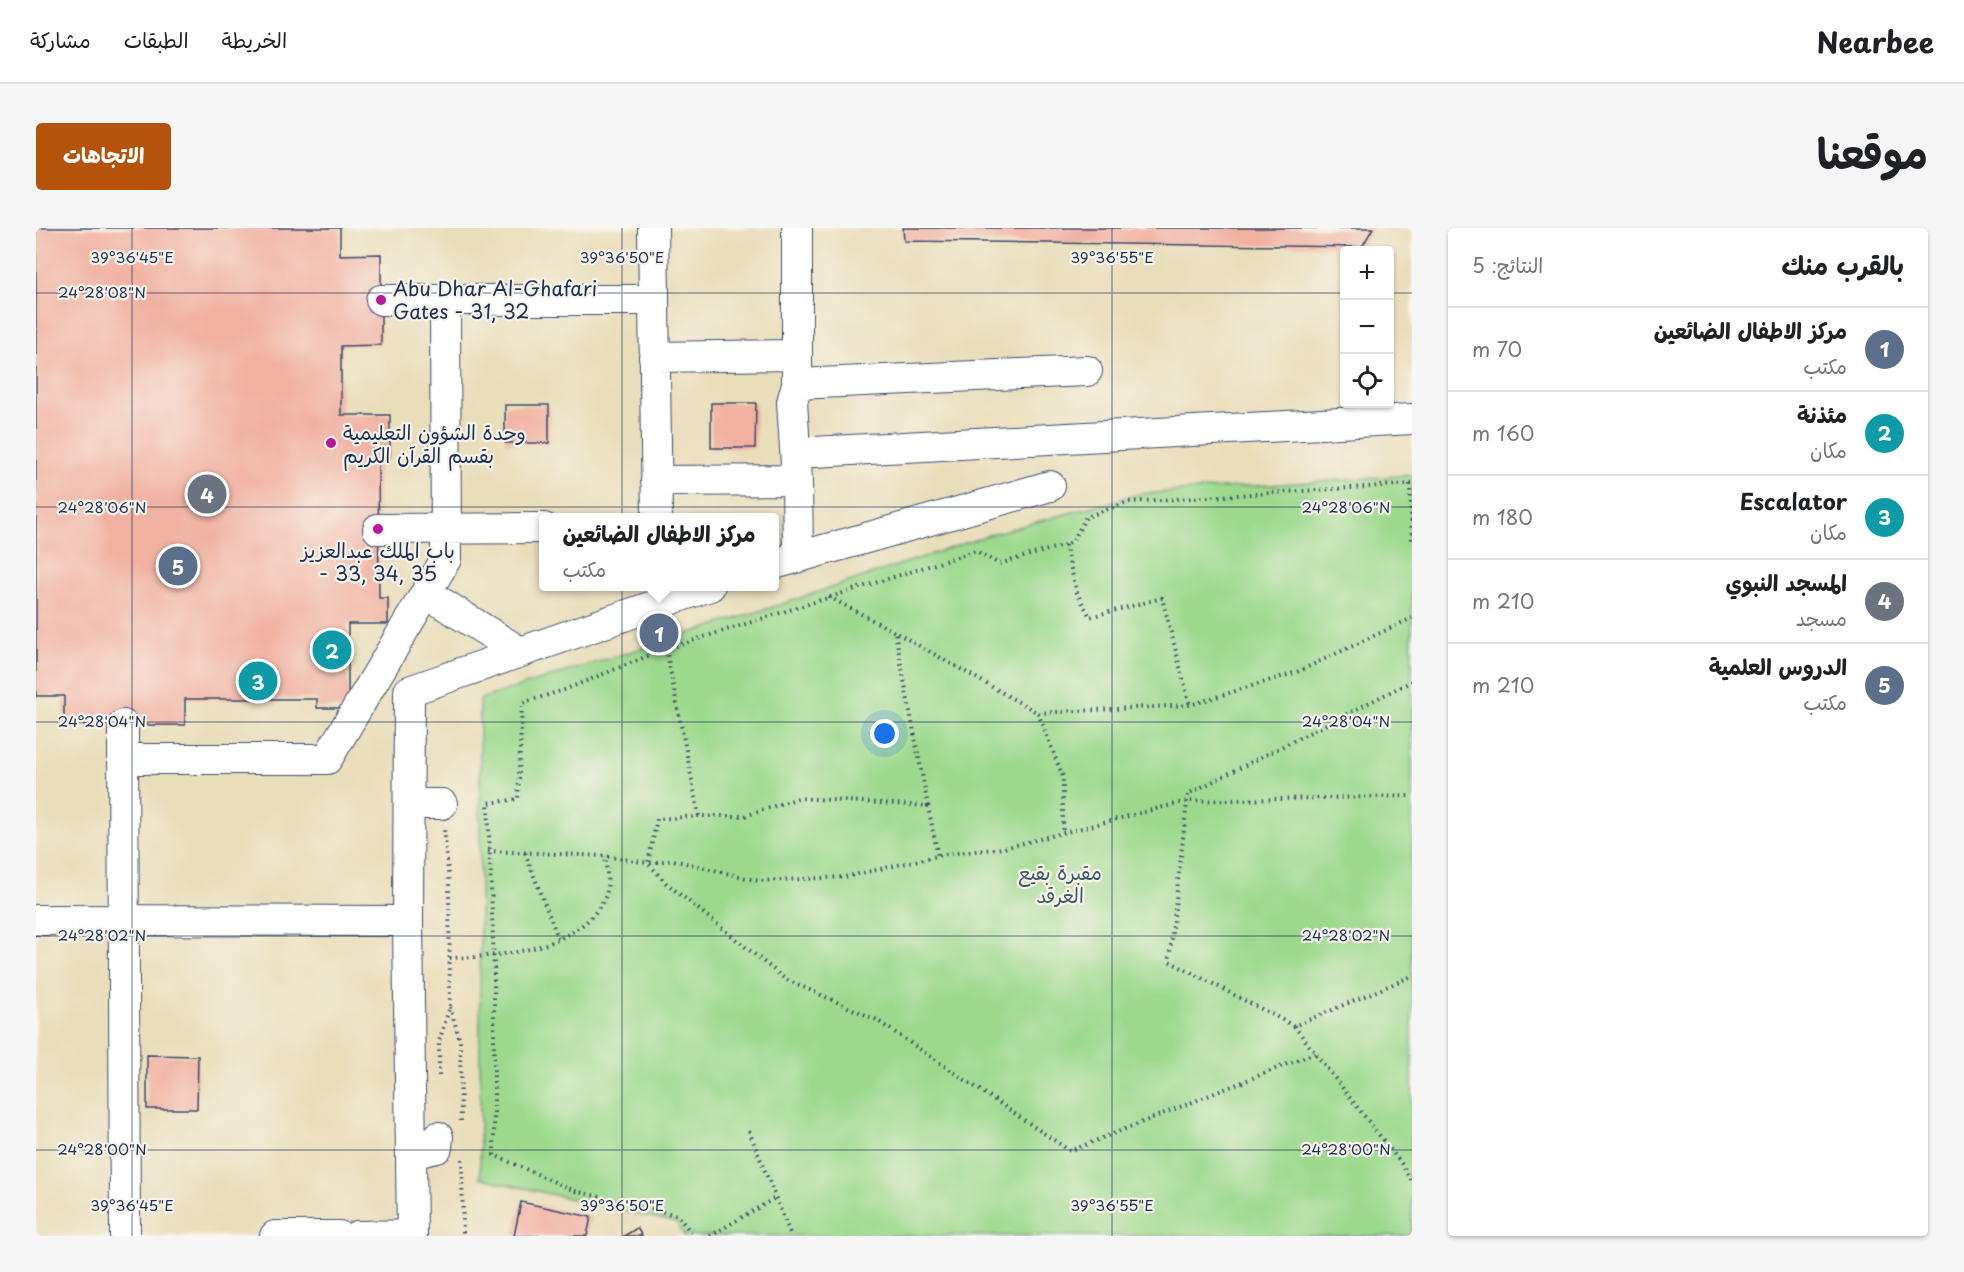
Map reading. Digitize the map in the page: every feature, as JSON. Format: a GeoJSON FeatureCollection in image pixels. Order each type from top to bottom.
{"type":"FeatureCollection","features":[{"type":"Feature","properties":{"kind":"street"},"geometry":{"type":"LineString","coordinates":[[653,228],[657,513]]}},
{"type":"Feature","properties":{"kind":"street"},"geometry":{"type":"LineString","coordinates":[[797,228],[797,369],[792,402],[796,467],[786,560],[1050,486]]}},
{"type":"Feature","properties":{"kind":"street"},"geometry":{"type":"LineString","coordinates":[[381,300],[653,300]]}},
{"type":"Feature","properties":{"kind":"street"},"geometry":{"type":"LineString","coordinates":[[124,759],[327,759],[447,559],[446,300]]}},
{"type":"Feature","properties":{"kind":"street"},"geometry":{"type":"LineString","coordinates":[[654,357],[797,369],[1087,371]]}},
{"type":"Feature","properties":{"kind":"street"},"geometry":{"type":"LineString","coordinates":[[1394,403],[1412,402]]}},
{"type":"Feature","properties":{"kind":"street"},"geometry":{"type":"LineString","coordinates":[[1070,425],[1340,406]]}},
{"type":"Feature","properties":{"kind":"street"},"geometry":{"type":"LineString","coordinates":[[656,481],[796,467],[1412,419]]}},
{"type":"Feature","properties":{"kind":"street"},"geometry":{"type":"LineString","coordinates":[[1074,455],[1412,437]]}},
{"type":"Feature","properties":{"kind":"street"},"geometry":{"type":"LineString","coordinates":[[378,530],[539,528]]}},
{"type":"Feature","properties":{"kind":"street"},"geometry":{"type":"LineString","coordinates":[[410,691],[696,591]]}},
{"type":"Feature","properties":{"kind":"street"},"geometry":{"type":"LineString","coordinates":[[426,593],[520,652]]}},
{"type":"Feature","properties":{"kind":"street"},"geometry":{"type":"LineString","coordinates":[[357,1236],[412,1236],[408,921],[410,661],[393,649]]}},
{"type":"Feature","properties":{"kind":"street"},"geometry":{"type":"LineString","coordinates":[[123,725],[125,1236]]}},
{"type":"Feature","properties":{"kind":"street"},"geometry":{"type":"LineString","coordinates":[[409,804],[442,804]]}},
{"type":"Feature","properties":{"kind":"street"},"geometry":{"type":"LineString","coordinates":[[36,920],[408,921]]}},
{"type":"Feature","properties":{"kind":"street"},"geometry":{"type":"LineString","coordinates":[[411,1154],[437,1148],[438,1137]]}},
{"type":"Feature","properties":{"kind":"street"},"geometry":{"type":"LineString","coordinates":[[274,1236],[339,1236],[336,1236]]}},
{"type":"Feature","properties":{"kind":"path"},"geometry":{"type":"LineString","coordinates":[[694,1236],[677,1215],[575,1191],[494,1155],[494,957],[489,803],[518,799],[522,703],[564,690],[666,649],[976,551],[999,564],[1065,545],[1072,541],[1086,517],[1128,502],[1411,484],[1412,540]]}},
{"type":"Feature","properties":{"kind":"path"},"geometry":{"type":"LineString","coordinates":[[1065,545],[1077,593],[1090,617],[1162,598],[1190,705]]}},
{"type":"Feature","properties":{"kind":"path"},"geometry":{"type":"LineString","coordinates":[[829,597],[1038,713],[1190,705],[1297,672],[1412,618]]}},
{"type":"Feature","properties":{"kind":"path"},"geometry":{"type":"LineString","coordinates":[[895,632],[938,856]]}},
{"type":"Feature","properties":{"kind":"path"},"geometry":{"type":"LineString","coordinates":[[666,649],[699,816]]}},
{"type":"Feature","properties":{"kind":"path"},"geometry":{"type":"LineString","coordinates":[[1412,681],[1188,794],[1169,961],[1294,1026],[1401,1162],[1412,1181]]}},
{"type":"Feature","properties":{"kind":"path"},"geometry":{"type":"LineString","coordinates":[[1038,713],[1063,777],[1063,832]]}},
{"type":"Feature","properties":{"kind":"path"},"geometry":{"type":"LineString","coordinates":[[489,851],[605,856],[648,862],[673,860],[759,881],[845,877],[938,856],[1004,848],[1187,801],[1412,796]]}},
{"type":"Feature","properties":{"kind":"path"},"geometry":{"type":"LineString","coordinates":[[648,862],[657,819],[745,816],[798,798],[928,806]]}},
{"type":"Feature","properties":{"kind":"path"},"geometry":{"type":"LineString","coordinates":[[439,1042],[450,1006],[449,883],[442,804]]}},
{"type":"Feature","properties":{"kind":"path"},"geometry":{"type":"LineString","coordinates":[[525,853],[558,938]]}},
{"type":"Feature","properties":{"kind":"path"},"geometry":{"type":"LineString","coordinates":[[450,958],[494,957],[532,950],[558,938],[592,916],[606,896],[605,856]]}},
{"type":"Feature","properties":{"kind":"path"},"geometry":{"type":"LineString","coordinates":[[648,862],[666,883],[785,979],[875,1019],[1070,1151],[1315,1053]]}},
{"type":"Feature","properties":{"kind":"path"},"geometry":{"type":"LineString","coordinates":[[1294,1026],[1412,976]]}},
{"type":"Feature","properties":{"kind":"path"},"geometry":{"type":"LineString","coordinates":[[749,1131],[791,1236]]}},
{"type":"Feature","properties":{"kind":"path"},"geometry":{"type":"LineString","coordinates":[[710,1236],[775,1198]]}},
{"type":"Feature","properties":{"kind":"green space","name":"مقبرة بقيع الغرقد"},"geometry":{"type":"Polygon","coordinates":[[[1412,475],[1412,1236],[684,1236],[677,1223],[480,1178],[480,699],[776,606],[992,534],[1139,494],[1412,475]]]}},
{"type":"Feature","properties":{"kind":"building"},"geometry":{"type":"Polygon","coordinates":[[[36,228],[340,228],[340,255],[381,254],[381,345],[341,346],[341,415],[390,415],[390,458],[378,458],[379,598],[388,598],[388,624],[348,624],[348,708],[317,708],[317,699],[185,699],[185,725],[64,725],[64,696],[36,696],[36,228]]]}},
{"type":"Feature","properties":{"kind":"building"},"geometry":{"type":"Polygon","coordinates":[[[903,228],[1373,228],[1363,246],[1340,247],[904,241],[903,228]]]}},
{"type":"Feature","properties":{"kind":"building"},"geometry":{"type":"Polygon","coordinates":[[[711,403],[756,403],[755,448],[711,448],[711,403]]]}},
{"type":"Feature","properties":{"kind":"building"},"geometry":{"type":"Polygon","coordinates":[[[505,405],[549,405],[549,443],[505,443],[505,405]]]}},
{"type":"Feature","properties":{"kind":"building"},"geometry":{"type":"Polygon","coordinates":[[[147,1055],[198,1056],[197,1109],[147,1109],[147,1055]]]}},
{"type":"Feature","properties":{"kind":"building"},"geometry":{"type":"Polygon","coordinates":[[[521,1202],[591,1217],[587,1236],[514,1236],[521,1202]]]}},
{"type":"Feature","properties":{"kind":"building"},"geometry":{"type":"Polygon","coordinates":[[[637,1228],[642,1236],[624,1236],[637,1228]]]}},
{"type":"Feature","properties":{"kind":"place","name":"Abu Dhar Al-Ghafari Gates - 31, 32"},"geometry":{"type":"Point","coordinates":[381,300]}},
{"type":"Feature","properties":{"kind":"place","name":"وحدة الشؤون التعليمية بقسم القرآن الكريم"},"geometry":{"type":"Point","coordinates":[331,443]}},
{"type":"Feature","properties":{"kind":"place","name":"المسجد النبوي"},"geometry":{"type":"Point","coordinates":[207,494]}},
{"type":"Feature","properties":{"kind":"place","name":"باب الملك عبدالعزيز - 33, 34, 35"},"geometry":{"type":"Point","coordinates":[378,529]}},
{"type":"Feature","properties":{"kind":"place","name":"الدروس العلمية"},"geometry":{"type":"Point","coordinates":[178,566]}},
{"type":"Feature","properties":{"kind":"place","name":"مركز الاطفال الضائعين"},"geometry":{"type":"Point","coordinates":[659,633]}},
{"type":"Feature","properties":{"kind":"place","name":"مئذنة"},"geometry":{"type":"Point","coordinates":[332,650]}},
{"type":"Feature","properties":{"kind":"place","name":"Escalator"},"geometry":{"type":"Point","coordinates":[258,681]}}]}
